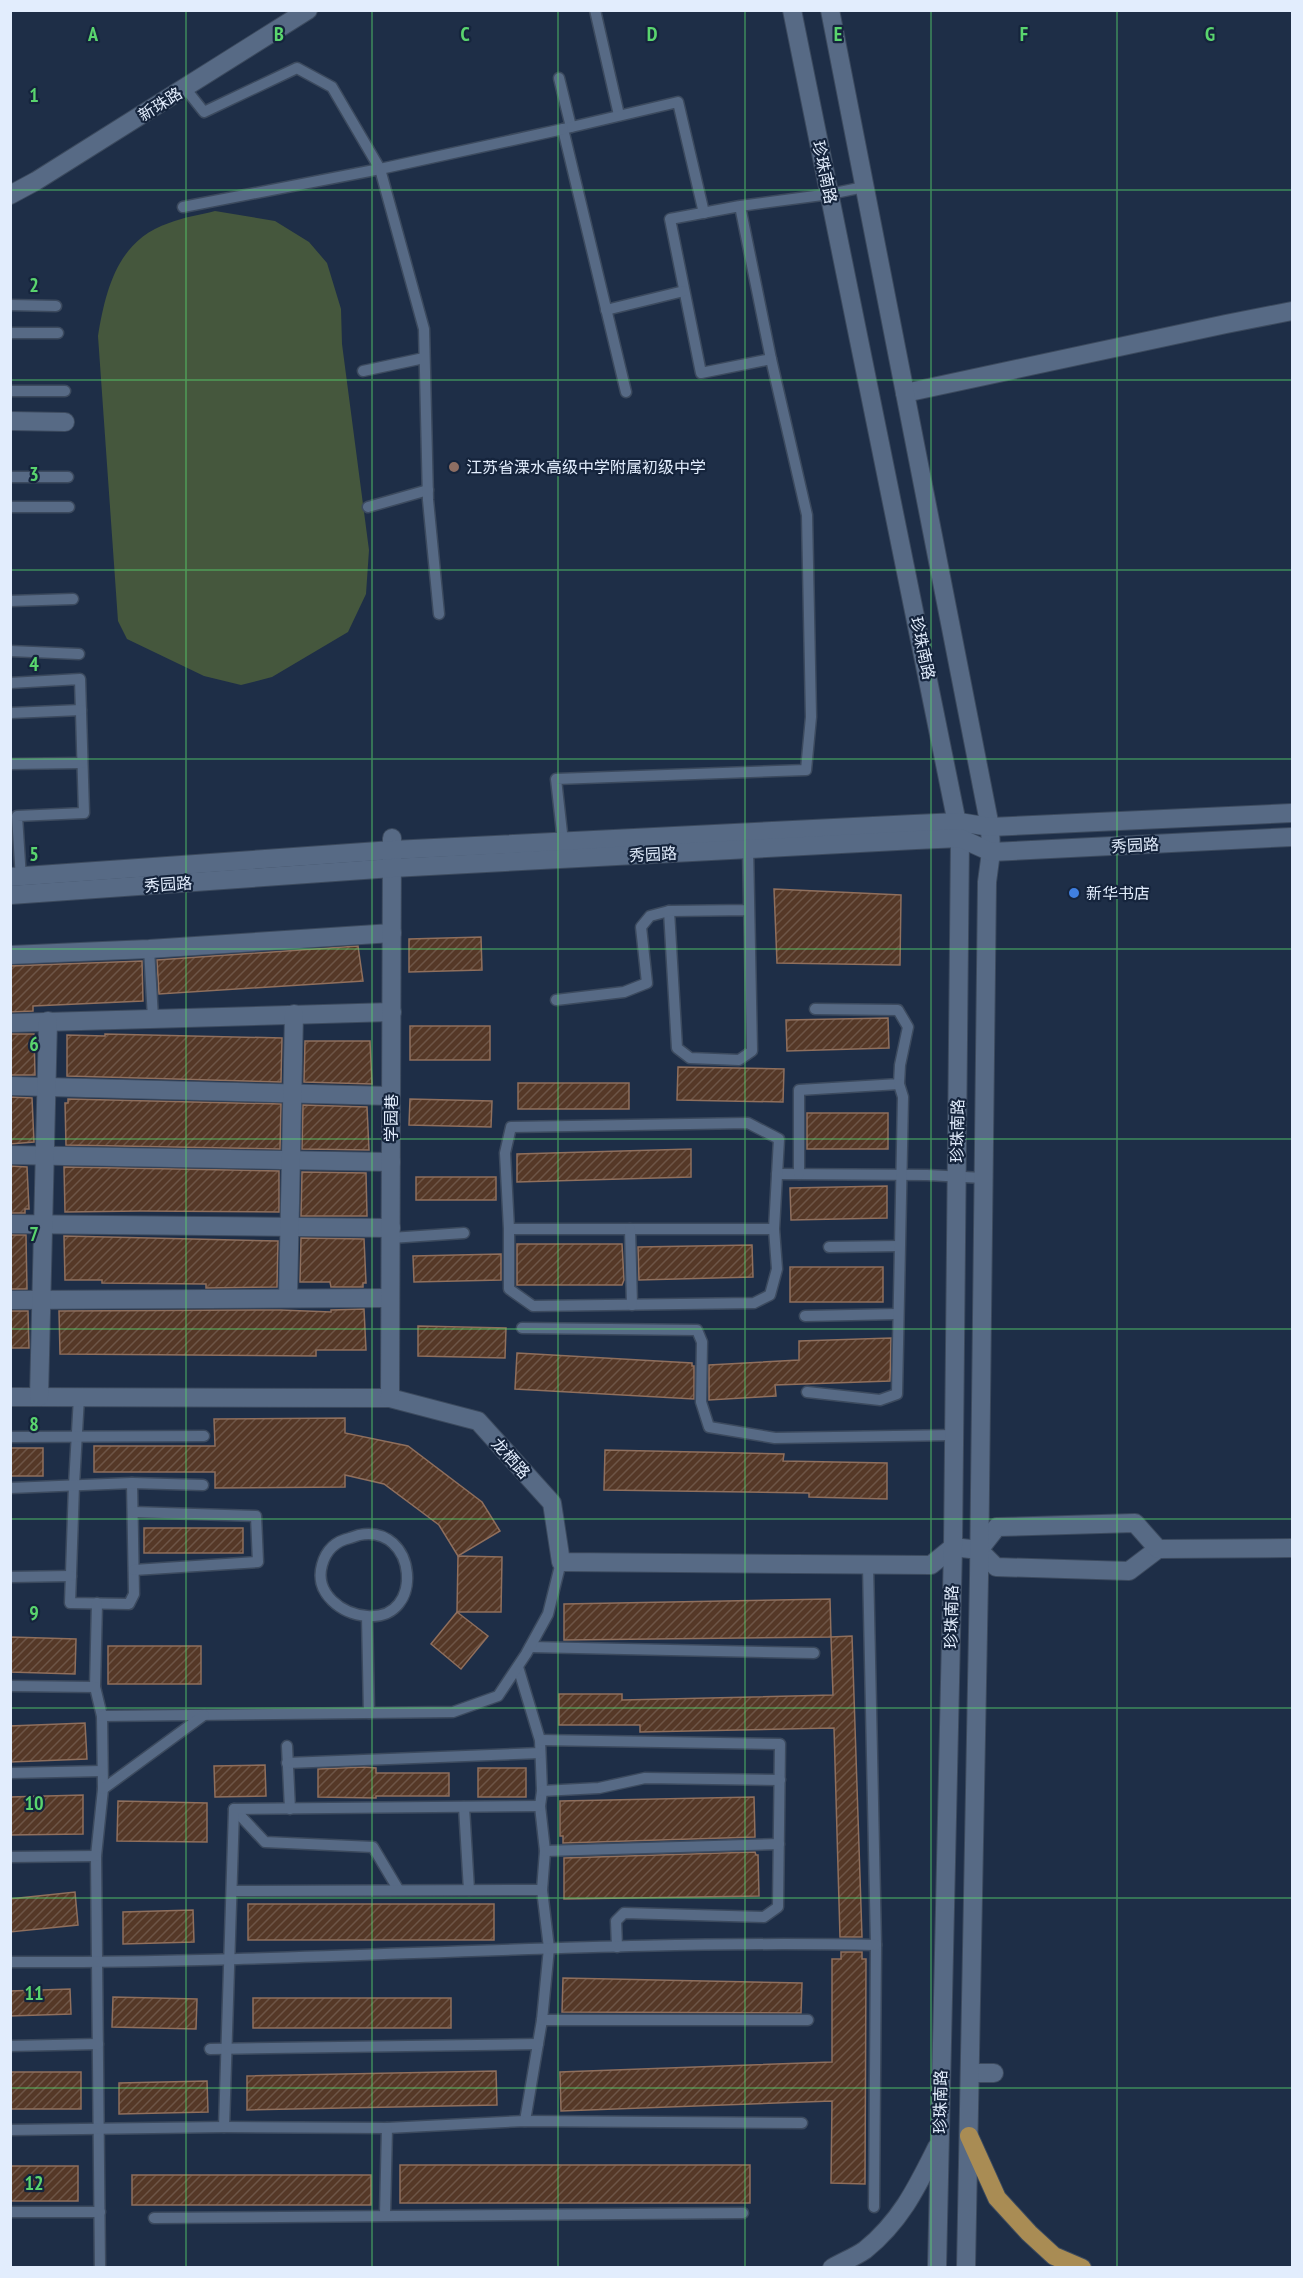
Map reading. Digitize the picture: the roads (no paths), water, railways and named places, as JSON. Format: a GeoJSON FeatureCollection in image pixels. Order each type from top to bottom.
{"type":"FeatureCollection","features":[{"type":"Feature","properties":{"kind":"main road"},"geometry":{"type":"LineString","coordinates":[[969,2136],[997,2198],[1054,2256],[1082,2268]]}},
{"type":"Feature","properties":{"kind":"street","name":"新珠路"},"geometry":{"type":"LineString","coordinates":[[10,195],[36,181],[308,10]]}},
{"type":"Feature","properties":{"kind":"street","name":"珍珠南路"},"geometry":{"type":"LineString","coordinates":[[792,10],[959,830],[953,1547],[937,2268]]}},
{"type":"Feature","properties":{"kind":"street","name":"珍珠南路"},"geometry":{"type":"LineString","coordinates":[[830,10],[990,827],[991,852],[987,882],[979,1550],[966,2268]]}},
{"type":"Feature","properties":{"kind":"street"},"geometry":{"type":"LineString","coordinates":[[905,393],[1293,311]]}},
{"type":"Feature","properties":{"kind":"street"},"geometry":{"type":"LineString","coordinates":[[10,421],[65,422]]}},
{"type":"Feature","properties":{"kind":"street","name":"秀园路"},"geometry":{"type":"LineString","coordinates":[[392,852],[748,849],[990,827],[1293,813]]}},
{"type":"Feature","properties":{"kind":"street","name":"秀园路"},"geometry":{"type":"LineString","coordinates":[[16,886],[392,852],[563,842],[959,830],[991,852],[1293,837]]}},
{"type":"Feature","properties":{"kind":"street","name":"学园巷"},"geometry":{"type":"LineString","coordinates":[[390,1398],[392,852]]}},
{"type":"Feature","properties":{"kind":"street"},"geometry":{"type":"LineString","coordinates":[[10,955],[148,949],[392,933]]}},
{"type":"Feature","properties":{"kind":"street"},"geometry":{"type":"LineString","coordinates":[[10,1023],[392,1012]]}},
{"type":"Feature","properties":{"kind":"street"},"geometry":{"type":"LineString","coordinates":[[288,1298],[294,1014]]}},
{"type":"Feature","properties":{"kind":"street"},"geometry":{"type":"LineString","coordinates":[[39,1397],[48,1021]]}},
{"type":"Feature","properties":{"kind":"street"},"geometry":{"type":"LineString","coordinates":[[10,1086],[391,1096]]}},
{"type":"Feature","properties":{"kind":"street"},"geometry":{"type":"LineString","coordinates":[[10,1155],[391,1162]]}},
{"type":"Feature","properties":{"kind":"street"},"geometry":{"type":"LineString","coordinates":[[10,1224],[289,1228],[390,1233]]}},
{"type":"Feature","properties":{"kind":"street"},"geometry":{"type":"LineString","coordinates":[[10,1300],[390,1298]]}},
{"type":"Feature","properties":{"kind":"street","name":"龙栖路"},"geometry":{"type":"LineString","coordinates":[[10,1397],[390,1398],[478,1421],[552,1503],[561,1562]]}},
{"type":"Feature","properties":{"kind":"street"},"geometry":{"type":"LineString","coordinates":[[979,1550],[997,1527],[1135,1523],[1158,1549]]}},
{"type":"Feature","properties":{"kind":"street"},"geometry":{"type":"LineString","coordinates":[[561,1562],[931,1565],[953,1547],[979,1550],[996,1567],[1129,1571],[1158,1549],[1293,1548]]}},
{"type":"Feature","properties":{"kind":"street"},"geometry":{"type":"LineString","coordinates":[[970,2073],[994,2073]]}},
{"type":"Feature","properties":{"kind":"street"},"geometry":{"type":"LineString","coordinates":[[832,2268],[863,2251],[887,2229],[912,2198],[939,2143]]}},
{"type":"Feature","properties":{"kind":"lane"},"geometry":{"type":"LineString","coordinates":[[594,10],[619,116]]}},
{"type":"Feature","properties":{"kind":"lane"},"geometry":{"type":"LineString","coordinates":[[185,88],[204,112],[297,68],[332,87],[380,169],[424,329],[428,490],[439,614]]}},
{"type":"Feature","properties":{"kind":"lane"},"geometry":{"type":"LineString","coordinates":[[558,78],[606,310],[626,392]]}},
{"type":"Feature","properties":{"kind":"lane"},"geometry":{"type":"LineString","coordinates":[[183,207],[380,169],[678,102],[704,213]]}},
{"type":"Feature","properties":{"kind":"lane"},"geometry":{"type":"LineString","coordinates":[[771,359],[701,373],[670,219],[864,187]]}},
{"type":"Feature","properties":{"kind":"lane"},"geometry":{"type":"LineString","coordinates":[[563,842],[556,778],[806,770],[811,717],[807,514],[771,359],[740,206]]}},
{"type":"Feature","properties":{"kind":"lane"},"geometry":{"type":"LineString","coordinates":[[606,310],[684,291]]}},
{"type":"Feature","properties":{"kind":"lane"},"geometry":{"type":"LineString","coordinates":[[10,306],[56,306]]}},
{"type":"Feature","properties":{"kind":"lane"},"geometry":{"type":"LineString","coordinates":[[10,333],[58,333]]}},
{"type":"Feature","properties":{"kind":"lane"},"geometry":{"type":"LineString","coordinates":[[363,371],[424,358]]}},
{"type":"Feature","properties":{"kind":"lane"},"geometry":{"type":"LineString","coordinates":[[10,391],[65,392]]}},
{"type":"Feature","properties":{"kind":"lane"},"geometry":{"type":"LineString","coordinates":[[10,477],[68,477]]}},
{"type":"Feature","properties":{"kind":"lane"},"geometry":{"type":"LineString","coordinates":[[368,507],[428,490]]}},
{"type":"Feature","properties":{"kind":"lane"},"geometry":{"type":"LineString","coordinates":[[10,507],[69,507]]}},
{"type":"Feature","properties":{"kind":"lane"},"geometry":{"type":"LineString","coordinates":[[10,602],[74,599]]}},
{"type":"Feature","properties":{"kind":"lane"},"geometry":{"type":"LineString","coordinates":[[10,651],[79,654]]}},
{"type":"Feature","properties":{"kind":"lane"},"geometry":{"type":"LineString","coordinates":[[10,683],[80,679],[81,710],[84,813],[17,816],[16,886]]}},
{"type":"Feature","properties":{"kind":"lane"},"geometry":{"type":"LineString","coordinates":[[10,713],[81,710]]}},
{"type":"Feature","properties":{"kind":"lane"},"geometry":{"type":"LineString","coordinates":[[10,765],[82,763]]}},
{"type":"Feature","properties":{"kind":"lane"},"geometry":{"type":"LineString","coordinates":[[669,911],[677,1048],[690,1058],[739,1060],[752,1051],[748,849]]}},
{"type":"Feature","properties":{"kind":"lane"},"geometry":{"type":"LineString","coordinates":[[556,1000],[624,992],[647,983],[642,927],[650,916],[669,911],[749,910]]}},
{"type":"Feature","properties":{"kind":"lane"},"geometry":{"type":"LineString","coordinates":[[148,949],[153,1018]]}},
{"type":"Feature","properties":{"kind":"lane"},"geometry":{"type":"LineString","coordinates":[[807,1392],[880,1400],[897,1394],[903,1097],[899,1084],[900,1065],[908,1027],[898,1010],[815,1009]]}},
{"type":"Feature","properties":{"kind":"lane"},"geometry":{"type":"LineString","coordinates":[[799,1174],[799,1090],[899,1084]]}},
{"type":"Feature","properties":{"kind":"lane"},"geometry":{"type":"LineString","coordinates":[[748,1123],[779,1139],[777,1174],[774,1229],[777,1269],[770,1295],[754,1303],[533,1306],[509,1289],[505,1153],[511,1127],[748,1123]]}},
{"type":"Feature","properties":{"kind":"lane"},"geometry":{"type":"LineString","coordinates":[[777,1174],[983,1178]]}},
{"type":"Feature","properties":{"kind":"lane"},"geometry":{"type":"LineString","coordinates":[[509,1229],[774,1229]]}},
{"type":"Feature","properties":{"kind":"lane"},"geometry":{"type":"LineString","coordinates":[[630,1229],[632,1305]]}},
{"type":"Feature","properties":{"kind":"lane"},"geometry":{"type":"LineString","coordinates":[[390,1233],[464,1233]]}},
{"type":"Feature","properties":{"kind":"lane"},"geometry":{"type":"LineString","coordinates":[[829,1247],[899,1246]]}},
{"type":"Feature","properties":{"kind":"lane"},"geometry":{"type":"LineString","coordinates":[[805,1316],[898,1314]]}},
{"type":"Feature","properties":{"kind":"lane"},"geometry":{"type":"LineString","coordinates":[[522,1328],[697,1330],[702,1342],[701,1402],[709,1427],[775,1438],[954,1435]]}},
{"type":"Feature","properties":{"kind":"lane"},"geometry":{"type":"LineString","coordinates":[[79,1397],[70,1603],[129,1604],[134,1594],[132,1483]]}},
{"type":"Feature","properties":{"kind":"lane"},"geometry":{"type":"LineString","coordinates":[[10,1437],[204,1436]]}},
{"type":"Feature","properties":{"kind":"lane"},"geometry":{"type":"LineString","coordinates":[[10,1488],[132,1483],[203,1485]]}},
{"type":"Feature","properties":{"kind":"lane"},"geometry":{"type":"LineString","coordinates":[[133,1512],[256,1516],[258,1562],[134,1570]]}},
{"type":"Feature","properties":{"kind":"lane"},"geometry":{"type":"LineString","coordinates":[[358,1535],[379,1536],[387,1539],[400,1551],[406,1561],[407,1586],[400,1602],[388,1613],[379,1617],[367,1616],[353,1614],[330,1599],[323,1589],[321,1576],[324,1560],[333,1545],[358,1535]]}},
{"type":"Feature","properties":{"kind":"lane"},"geometry":{"type":"LineString","coordinates":[[102,1716],[453,1712],[498,1696],[518,1667],[548,1614],[561,1562]]}},
{"type":"Feature","properties":{"kind":"lane"},"geometry":{"type":"LineString","coordinates":[[868,1565],[876,1945],[874,2207]]}},
{"type":"Feature","properties":{"kind":"lane"},"geometry":{"type":"LineString","coordinates":[[10,1578],[71,1576]]}},
{"type":"Feature","properties":{"kind":"lane"},"geometry":{"type":"LineString","coordinates":[[97,1603],[95,1687],[102,1716],[102,1789],[96,1856],[100,2268]]}},
{"type":"Feature","properties":{"kind":"lane"},"geometry":{"type":"LineString","coordinates":[[367,1616],[369,1713]]}},
{"type":"Feature","properties":{"kind":"lane"},"geometry":{"type":"LineString","coordinates":[[530,1647],[814,1653]]}},
{"type":"Feature","properties":{"kind":"lane"},"geometry":{"type":"LineString","coordinates":[[518,1667],[540,1740],[542,1791],[540,1806],[545,1851],[542,1890],[549,1948],[542,2020],[525,2121]]}},
{"type":"Feature","properties":{"kind":"lane"},"geometry":{"type":"LineString","coordinates":[[10,1686],[95,1687]]}},
{"type":"Feature","properties":{"kind":"lane"},"geometry":{"type":"LineString","coordinates":[[102,1789],[205,1715]]}},
{"type":"Feature","properties":{"kind":"lane"},"geometry":{"type":"LineString","coordinates":[[540,1740],[780,1744],[778,1907],[764,1917],[624,1913],[616,1921],[617,1947]]}},
{"type":"Feature","properties":{"kind":"lane"},"geometry":{"type":"LineString","coordinates":[[287,1746],[290,1809]]}},
{"type":"Feature","properties":{"kind":"lane"},"geometry":{"type":"LineString","coordinates":[[287,1763],[540,1753]]}},
{"type":"Feature","properties":{"kind":"lane"},"geometry":{"type":"LineString","coordinates":[[10,1773],[102,1771]]}},
{"type":"Feature","properties":{"kind":"lane"},"geometry":{"type":"LineString","coordinates":[[542,1791],[599,1788],[645,1778],[780,1780]]}},
{"type":"Feature","properties":{"kind":"lane"},"geometry":{"type":"LineString","coordinates":[[234,1809],[540,1806]]}},
{"type":"Feature","properties":{"kind":"lane"},"geometry":{"type":"LineString","coordinates":[[464,1807],[469,1890]]}},
{"type":"Feature","properties":{"kind":"lane"},"geometry":{"type":"LineString","coordinates":[[234,1809],[265,1842],[373,1847],[398,1889]]}},
{"type":"Feature","properties":{"kind":"lane"},"geometry":{"type":"LineString","coordinates":[[224,2127],[234,1809]]}},
{"type":"Feature","properties":{"kind":"lane"},"geometry":{"type":"LineString","coordinates":[[545,1851],[779,1844]]}},
{"type":"Feature","properties":{"kind":"lane"},"geometry":{"type":"LineString","coordinates":[[10,1857],[96,1856]]}},
{"type":"Feature","properties":{"kind":"lane"},"geometry":{"type":"LineString","coordinates":[[232,1891],[542,1890]]}},
{"type":"Feature","properties":{"kind":"lane"},"geometry":{"type":"LineString","coordinates":[[10,1962],[97,1963],[549,1948],[876,1945]]}},
{"type":"Feature","properties":{"kind":"lane"},"geometry":{"type":"LineString","coordinates":[[542,2020],[808,2020]]}},
{"type":"Feature","properties":{"kind":"lane"},"geometry":{"type":"LineString","coordinates":[[10,2046],[98,2044]]}},
{"type":"Feature","properties":{"kind":"lane"},"geometry":{"type":"LineString","coordinates":[[210,2049],[538,2044]]}},
{"type":"Feature","properties":{"kind":"lane"},"geometry":{"type":"LineString","coordinates":[[10,2130],[224,2127],[387,2128],[525,2121],[802,2123]]}},
{"type":"Feature","properties":{"kind":"lane"},"geometry":{"type":"LineString","coordinates":[[385,2215],[387,2128]]}},
{"type":"Feature","properties":{"kind":"lane"},"geometry":{"type":"LineString","coordinates":[[10,2212],[100,2212]]}},
{"type":"Feature","properties":{"kind":"lane"},"geometry":{"type":"LineString","coordinates":[[154,2218],[743,2213]]}},
{"type":"Feature","properties":{"kind":"place","name":"江苏省溧水高级中学附属初级中学"},"geometry":{"type":"Point","coordinates":[454,467]}},
{"type":"Feature","properties":{"kind":"place","name":"新华书店"},"geometry":{"type":"Point","coordinates":[1074,893]}}]}
